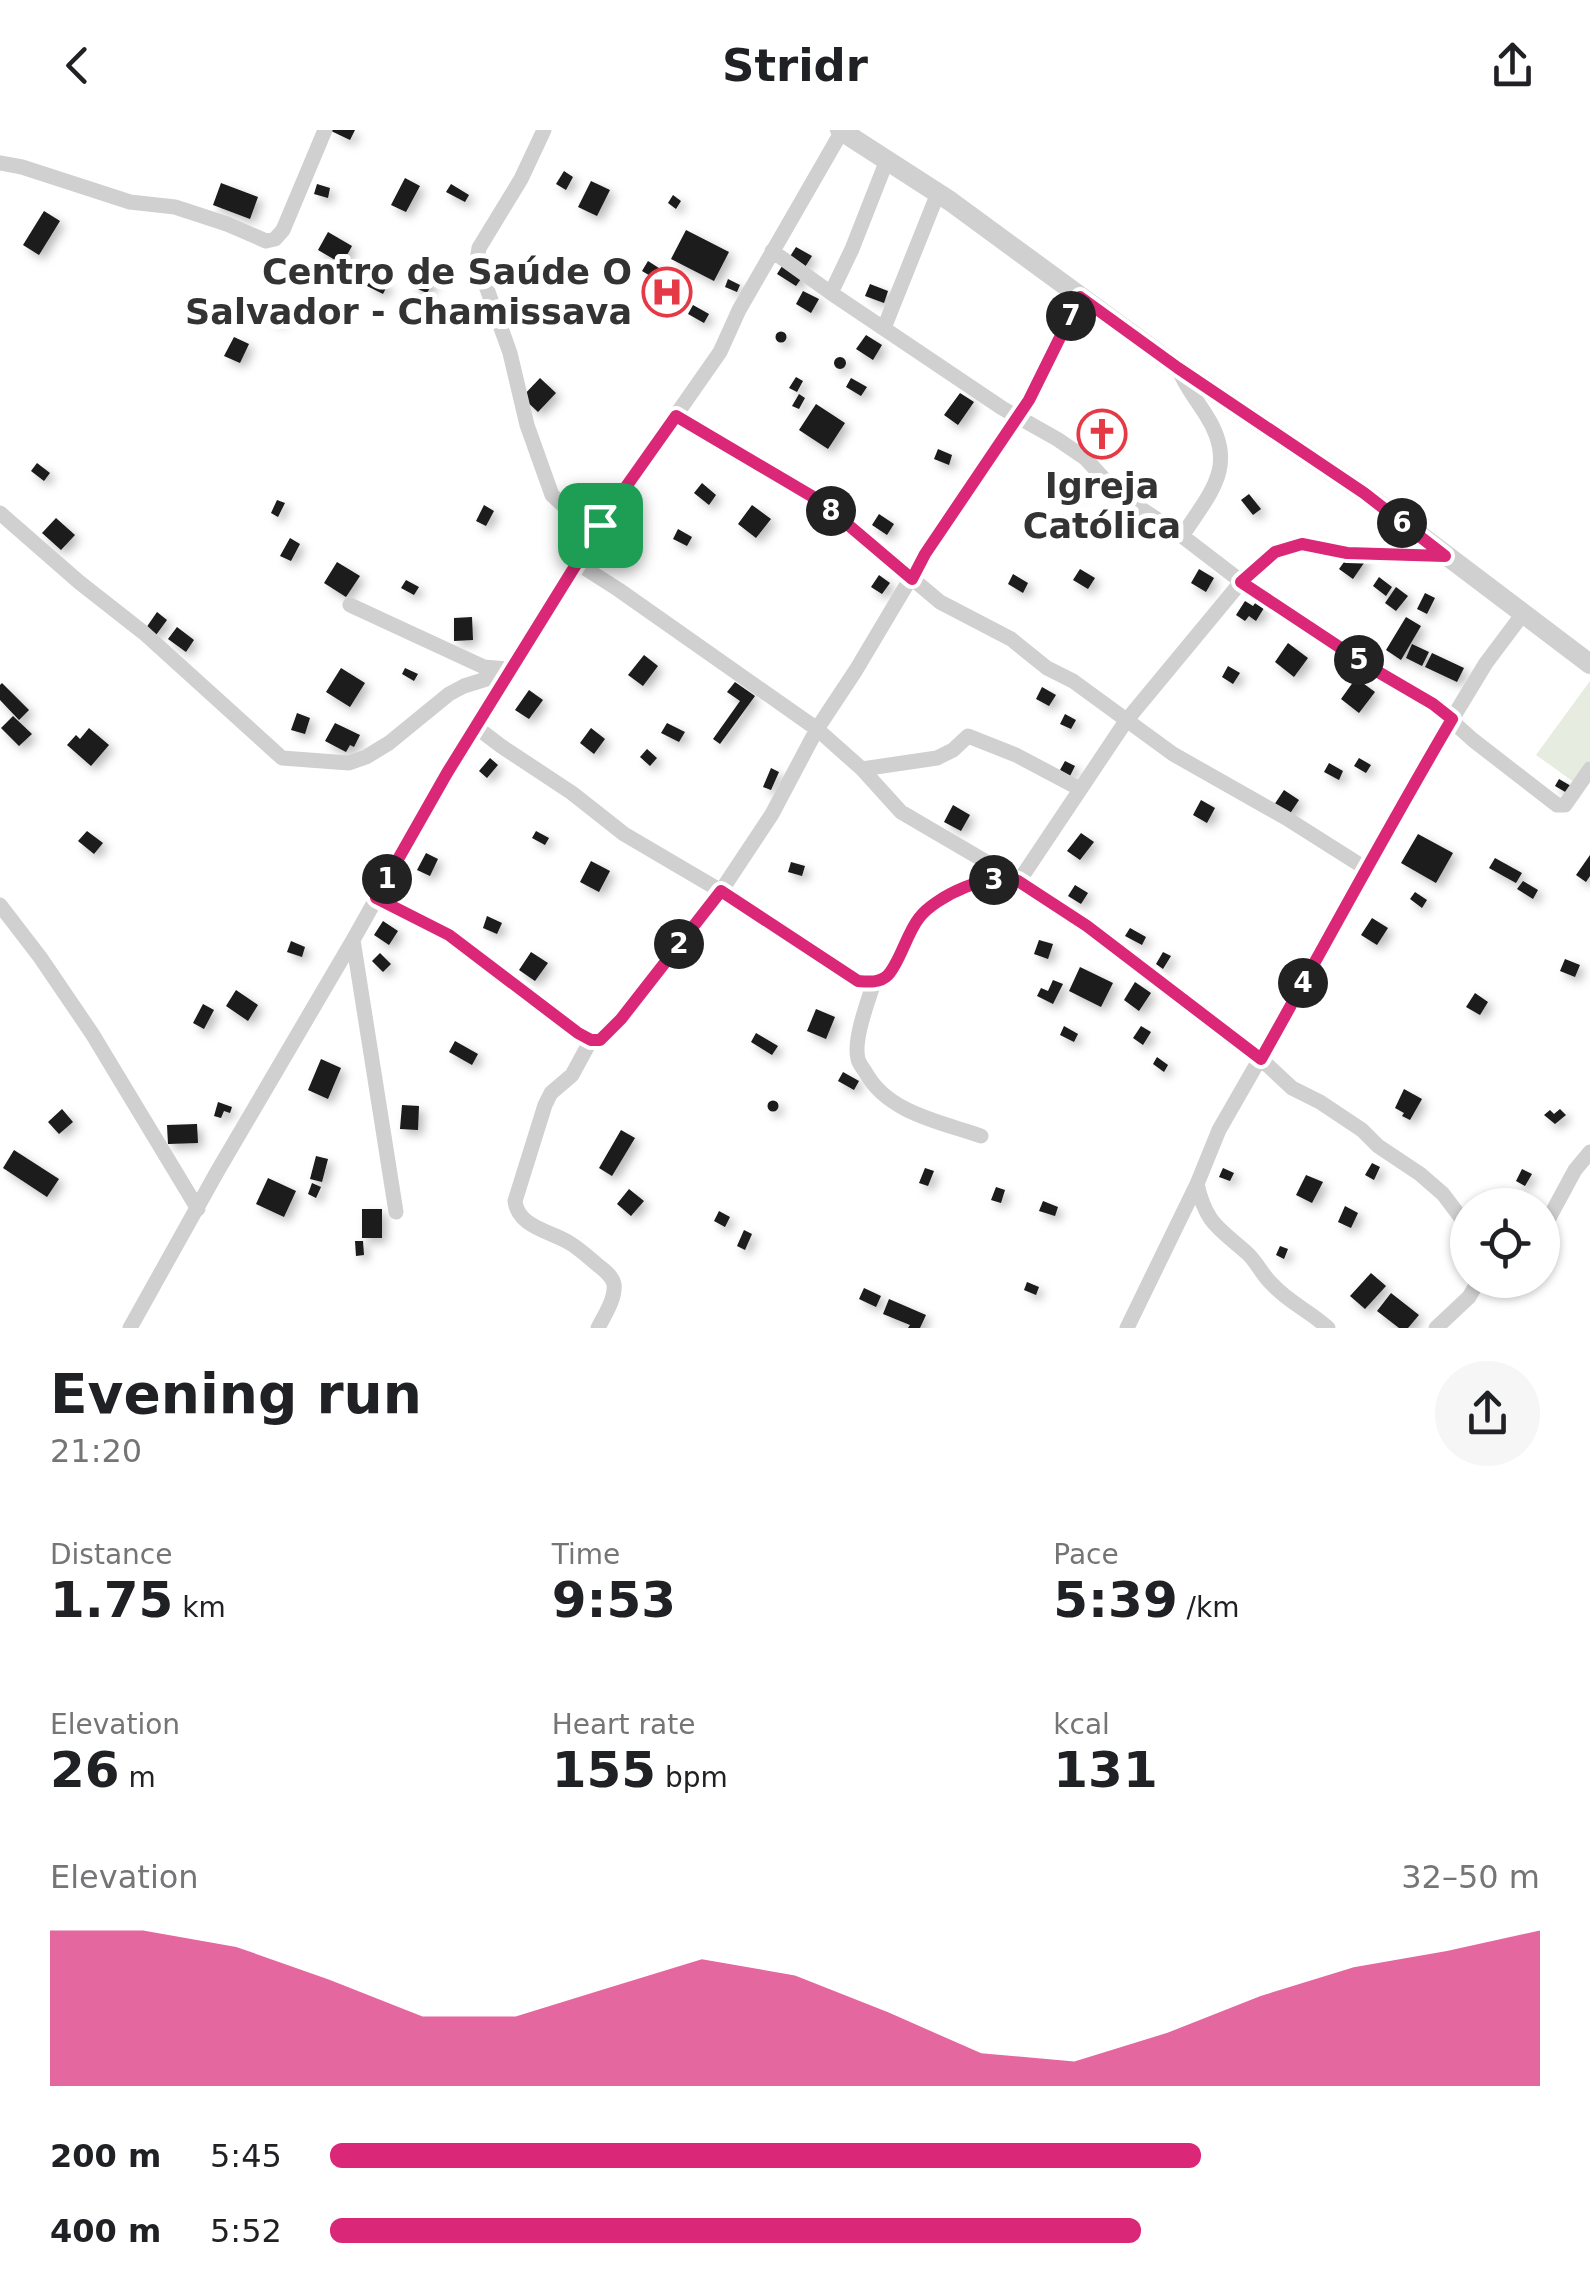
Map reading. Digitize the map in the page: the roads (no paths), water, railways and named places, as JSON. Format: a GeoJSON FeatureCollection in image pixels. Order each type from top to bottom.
{"type":"FeatureCollection","features":[{"type":"Feature","properties":{"kind":"street"},"geometry":{"type":"LineString","coordinates":[[0,163],[130,202],[176,208],[266,241],[275,239],[283,230],[325,130]]}},
{"type":"Feature","properties":{"kind":"street"},"geometry":{"type":"LineString","coordinates":[[544,130],[521,178],[479,248],[477,260],[510,353],[527,425],[552,495],[566,508],[600,525]]}},
{"type":"Feature","properties":{"kind":"street"},"geometry":{"type":"LineString","coordinates":[[130,1328],[506,669],[720,352],[738,310],[841,131],[938,192],[1178,368],[1364,493],[1590,664]]}},
{"type":"Feature","properties":{"kind":"street"},"geometry":{"type":"LineString","coordinates":[[831,294],[887,160]]}},
{"type":"Feature","properties":{"kind":"street"},"geometry":{"type":"LineString","coordinates":[[884,328],[938,192]]}},
{"type":"Feature","properties":{"kind":"street"},"geometry":{"type":"LineString","coordinates":[[772,251],[831,294],[1085,458],[1116,492],[1241,582],[1433,704],[1556,806],[1565,805],[1590,769]]}},
{"type":"Feature","properties":{"kind":"street"},"geometry":{"type":"LineString","coordinates":[[376,898],[449,935],[578,1033],[600,1040],[621,1019],[721,891],[772,814],[817,730],[925,554],[1029,400],[1080,297]]}},
{"type":"Feature","properties":{"kind":"street"},"geometry":{"type":"LineString","coordinates":[[1178,368],[1220,439],[1222,458],[1220,474],[1182,536]]}},
{"type":"Feature","properties":{"kind":"street"},"geometry":{"type":"LineString","coordinates":[[676,416],[820,501],[940,602],[1011,639],[1172,754],[1365,868]]}},
{"type":"Feature","properties":{"kind":"street"},"geometry":{"type":"LineString","coordinates":[[0,513],[144,633],[282,758],[349,763],[366,757],[450,694],[506,669]]}},
{"type":"Feature","properties":{"kind":"street"},"geometry":{"type":"LineString","coordinates":[[476,727],[572,792],[624,834],[721,891],[858,981],[874,982],[888,976],[916,920],[929,906],[974,885],[1013,879],[1126,721],[1241,582],[1275,552],[1302,544],[1347,553],[1445,556]]}},
{"type":"Feature","properties":{"kind":"street"},"geometry":{"type":"LineString","coordinates":[[577,564],[817,730],[862,769],[902,812],[1087,926],[1261,1059],[1292,1088],[1362,1130],[1378,1146],[1420,1174],[1450,1203]]}},
{"type":"Feature","properties":{"kind":"street"},"geometry":{"type":"LineString","coordinates":[[350,605],[484,667],[506,669]]}},
{"type":"Feature","properties":{"kind":"street"},"geometry":{"type":"LineString","coordinates":[[1127,1328],[1198,1184],[1219,1130],[1452,719],[1486,663],[1522,615]]}},
{"type":"Feature","properties":{"kind":"street"},"geometry":{"type":"LineString","coordinates":[[862,769],[937,758],[968,736],[1016,755],[1080,790]]}},
{"type":"Feature","properties":{"kind":"street"},"geometry":{"type":"LineString","coordinates":[[0,904],[93,1034],[198,1208]]}},
{"type":"Feature","properties":{"kind":"street"},"geometry":{"type":"LineString","coordinates":[[353,940],[396,1212]]}},
{"type":"Feature","properties":{"kind":"street"},"geometry":{"type":"LineString","coordinates":[[874,982],[858,1047],[858,1059],[870,1081],[900,1107],[981,1136]]}},
{"type":"Feature","properties":{"kind":"street"},"geometry":{"type":"LineString","coordinates":[[591,1040],[572,1076],[551,1093],[545,1104],[516,1210],[532,1225],[571,1243],[611,1279],[612,1299],[598,1328]]}},
{"type":"Feature","properties":{"kind":"street"},"geometry":{"type":"LineString","coordinates":[[1560,1206],[1583,1174],[1590,1152]]}},
{"type":"Feature","properties":{"kind":"street"},"geometry":{"type":"LineString","coordinates":[[1198,1184],[1212,1224],[1252,1257],[1283,1295],[1328,1328]]}},
{"type":"Feature","properties":{"kind":"street"},"geometry":{"type":"LineString","coordinates":[[1436,1328],[1467,1298]]}},
{"type":"Feature","properties":{"kind":"place","name":"Centro de Saúde O Salvador - Chamissava"},"geometry":{"type":"Point","coordinates":[667,292]}},
{"type":"Feature","properties":{"kind":"place","name":"Igreja Católica"},"geometry":{"type":"Point","coordinates":[1102,434]}}]}
